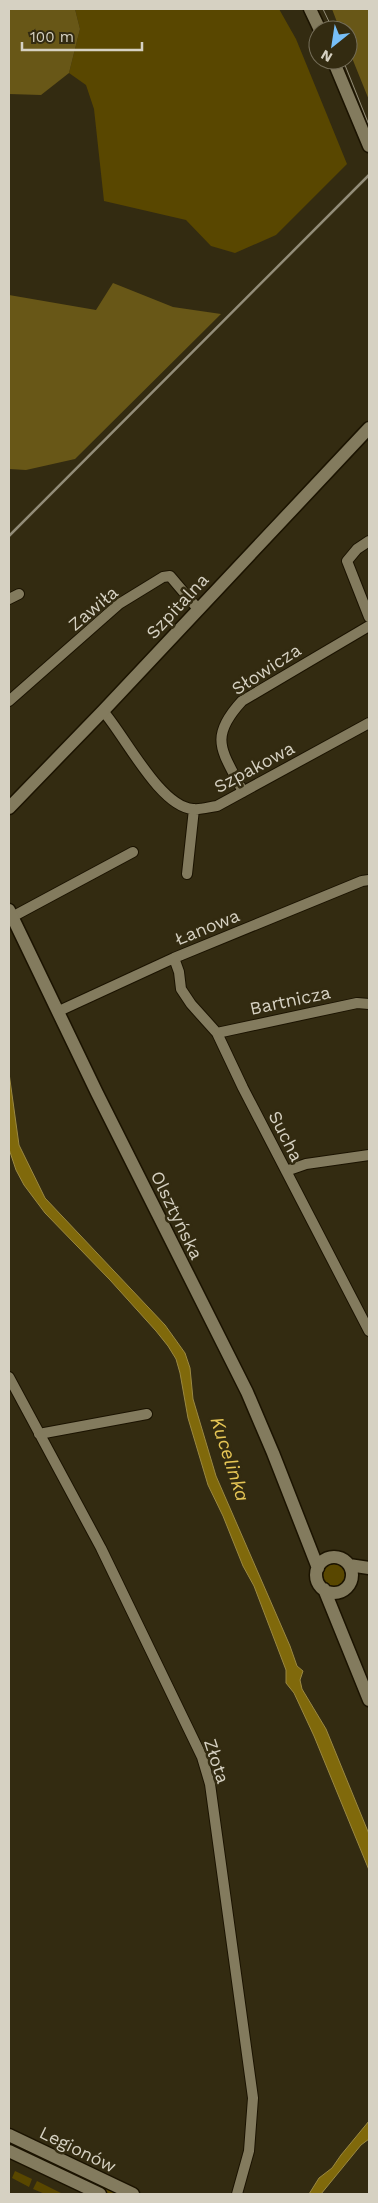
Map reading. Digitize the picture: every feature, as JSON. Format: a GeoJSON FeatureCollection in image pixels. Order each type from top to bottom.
{"type":"FeatureCollection","features":[{"type":"Feature","properties":{"kind":"street"},"geometry":{"type":"LineString","coordinates":[[337,70],[369,146]]}},
{"type":"Feature","properties":{"kind":"street","name":"Szpitalna"},"geometry":{"type":"LineString","coordinates":[[9,808],[103,711],[369,428]]}},
{"type":"Feature","properties":{"kind":"street"},"geometry":{"type":"LineString","coordinates":[[369,542],[357,549],[347,561],[369,616]]}},
{"type":"Feature","properties":{"kind":"street","name":"Zawiła"},"geometry":{"type":"LineString","coordinates":[[9,701],[119,604],[163,577],[170,576],[198,609]]}},
{"type":"Feature","properties":{"kind":"street"},"geometry":{"type":"LineString","coordinates":[[9,599],[19,594]]}},
{"type":"Feature","properties":{"kind":"street","name":"Słowicza"},"geometry":{"type":"LineString","coordinates":[[243,792],[220,747],[220,735],[230,714],[242,700],[369,626]]}},
{"type":"Feature","properties":{"kind":"street"},"geometry":{"type":"LineString","coordinates":[[103,711],[154,782],[172,802],[194,810],[187,874]]}},
{"type":"Feature","properties":{"kind":"street","name":"Szpakowa"},"geometry":{"type":"LineString","coordinates":[[194,810],[217,806],[369,723]]}},
{"type":"Feature","properties":{"kind":"street"},"geometry":{"type":"LineString","coordinates":[[10,914],[133,852]]}},
{"type":"Feature","properties":{"kind":"street","name":"Łanowa"},"geometry":{"type":"LineString","coordinates":[[59,1012],[174,958],[369,880]]}},
{"type":"Feature","properties":{"kind":"street","name":"Olsztyńska"},"geometry":{"type":"LineString","coordinates":[[10,914],[97,1094],[247,1392],[318,1568]]}},
{"type":"Feature","properties":{"kind":"street","name":"Sucha"},"geometry":{"type":"LineString","coordinates":[[174,958],[179,972],[181,989],[191,1004],[217,1033],[369,1332]]}},
{"type":"Feature","properties":{"kind":"street","name":"Bartnicza"},"geometry":{"type":"LineString","coordinates":[[217,1033],[357,1003],[369,1004]]}},
{"type":"Feature","properties":{"kind":"street"},"geometry":{"type":"LineString","coordinates":[[286,1171],[306,1164],[369,1155]]}},
{"type":"Feature","properties":{"kind":"street"},"geometry":{"type":"LineString","coordinates":[[357,1308],[369,1310]]}},
{"type":"Feature","properties":{"kind":"street","name":"Złota"},"geometry":{"type":"LineString","coordinates":[[9,1377],[128,1604],[202,1757],[210,1784],[253,2098],[249,2151],[237,2194]]}},
{"type":"Feature","properties":{"kind":"street"},"geometry":{"type":"LineString","coordinates":[[39,1434],[147,1414]]}},
{"type":"Feature","properties":{"kind":"street","name":"Olsztyńska"},"geometry":{"type":"LineString","coordinates":[[307,1538],[331,1557]]}},
{"type":"Feature","properties":{"kind":"street"},"geometry":{"type":"LineString","coordinates":[[324,1589],[336,1592],[342,1591],[350,1583],[352,1578],[349,1565],[342,1558],[331,1557],[321,1563],[318,1568],[317,1580],[324,1589],[339,1622],[369,1700]]}},
{"type":"Feature","properties":{"kind":"street"},"geometry":{"type":"LineString","coordinates":[[349,1565],[369,1568]]}},
{"type":"Feature","properties":{"kind":"street"},"geometry":{"type":"LineString","coordinates":[[352,1578],[369,1573]]}},
{"type":"Feature","properties":{"kind":"street"},"geometry":{"type":"LineString","coordinates":[[339,1622],[342,1591]]}},
{"type":"Feature","properties":{"kind":"street","name":"Legionów"},"geometry":{"type":"LineString","coordinates":[[9,2135],[133,2194]]}},
{"type":"Feature","properties":{"kind":"street","name":"Legionów"},"geometry":{"type":"LineString","coordinates":[[9,2151],[100,2194]]}},
{"type":"Feature","properties":{"kind":"shaded area"},"geometry":{"type":"Polygon","coordinates":[[[9,9],[75,9],[80,29],[69,73],[41,95],[9,94],[9,9]]]}},
{"type":"Feature","properties":{"kind":"shaded area"},"geometry":{"type":"Polygon","coordinates":[[[75,9],[279,9],[296,39],[347,164],[276,235],[235,253],[211,246],[186,220],[104,201],[94,109],[86,85],[69,73],[80,29],[75,9]]]}},
{"type":"Feature","properties":{"kind":"shaded area"},"geometry":{"type":"Polygon","coordinates":[[[332,9],[369,9],[369,100],[357,70],[358,20],[336,20],[332,9]]]}},
{"type":"Feature","properties":{"kind":"shaded area"},"geometry":{"type":"Polygon","coordinates":[[[113,283],[173,307],[221,314],[75,459],[26,470],[9,469],[9,295],[96,310],[113,283]]]}},
{"type":"Feature","properties":{"kind":"shaded area"},"geometry":{"type":"Polygon","coordinates":[[[9,1073],[19,1145],[45,1198],[165,1325],[185,1353],[190,1368],[193,1399],[216,1476],[297,1666],[303,1671],[300,1680],[302,1689],[326,1729],[369,1834],[369,1870],[314,1736],[294,1693],[286,1683],[286,1670],[254,1586],[243,1566],[208,1485],[188,1418],[176,1359],[156,1331],[45,1213],[24,1185],[16,1170],[9,1149],[9,1073]]]}},
{"type":"Feature","properties":{"kind":"shaded area"},"geometry":{"type":"Polygon","coordinates":[[[334,1563],[342,1567],[346,1575],[342,1583],[334,1587],[326,1583],[322,1575],[326,1567],[334,1563]]]}},
{"type":"Feature","properties":{"kind":"shaded area"},"geometry":{"type":"Polygon","coordinates":[[[369,2121],[369,2139],[361,2145],[321,2194],[309,2194],[319,2178],[332,2168],[369,2121]]]}},
{"type":"Feature","properties":{"kind":"shaded area"},"geometry":{"type":"Polygon","coordinates":[[[9,2140],[122,2194],[108,2194],[9,2146],[9,2140]]]}},
{"type":"Feature","properties":{"kind":"shaded area"},"geometry":{"type":"Polygon","coordinates":[[[15,2171],[32,2179],[29,2187],[12,2178],[15,2171]]]}},
{"type":"Feature","properties":{"kind":"shaded area"},"geometry":{"type":"Polygon","coordinates":[[[37,2181],[63,2194],[45,2194],[33,2189],[37,2181]]]}},
{"type":"Feature","properties":{"kind":"tram line"},"geometry":{"type":"LineString","coordinates":[[323,9],[328,20]]}},
{"type":"Feature","properties":{"kind":"tram line"},"geometry":{"type":"LineString","coordinates":[[347,70],[369,125]]}},
{"type":"Feature","properties":{"kind":"railway"},"geometry":{"type":"LineString","coordinates":[[9,536],[369,175]]}},
{"type":"Feature","properties":{"kind":"water label","name":"Kucelinka"},"geometry":{"type":"Point","coordinates":[230,1459]}}]}
